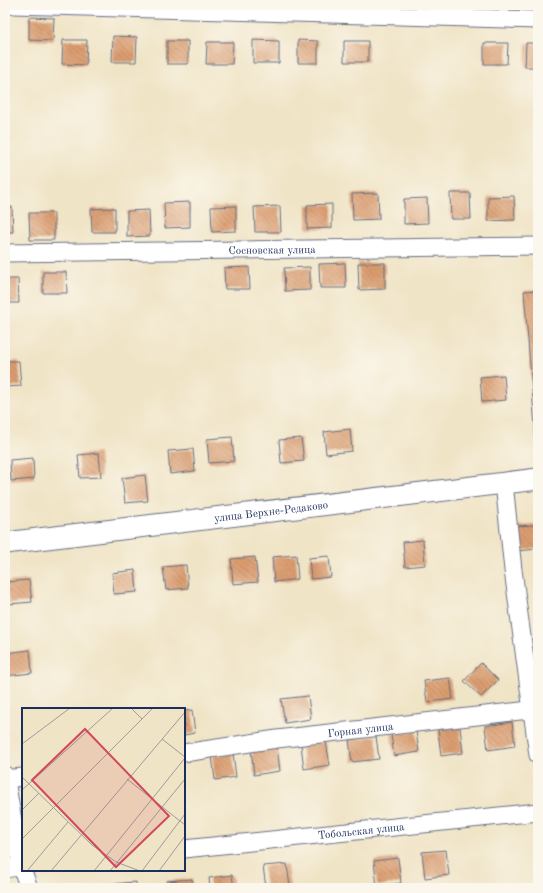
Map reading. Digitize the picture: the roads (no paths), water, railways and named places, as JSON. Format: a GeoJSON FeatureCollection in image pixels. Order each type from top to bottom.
{"type":"FeatureCollection","features":[{"type":"Feature","properties":{"kind":"street"},"geometry":{"type":"LineString","coordinates":[[14,5],[538,20]]}},
{"type":"Feature","properties":{"kind":"street","name":"Сосновская улица"},"geometry":{"type":"LineString","coordinates":[[5,253],[538,246]]}},
{"type":"Feature","properties":{"kind":"street","name":"улица Верхне-Редаково"},"geometry":{"type":"LineString","coordinates":[[5,543],[538,479]]}},
{"type":"Feature","properties":{"kind":"street"},"geometry":{"type":"LineString","coordinates":[[504,483],[513,570],[535,710],[538,755]]}},
{"type":"Feature","properties":{"kind":"street","name":"Горная улица"},"geometry":{"type":"LineString","coordinates":[[185,753],[277,740],[535,710]]}},
{"type":"Feature","properties":{"kind":"street"},"geometry":{"type":"LineString","coordinates":[[22,777],[5,778],[16,867],[28,888]]}},
{"type":"Feature","properties":{"kind":"street","name":"Тобольская улица"},"geometry":{"type":"LineString","coordinates":[[185,849],[538,812]]}}]}
